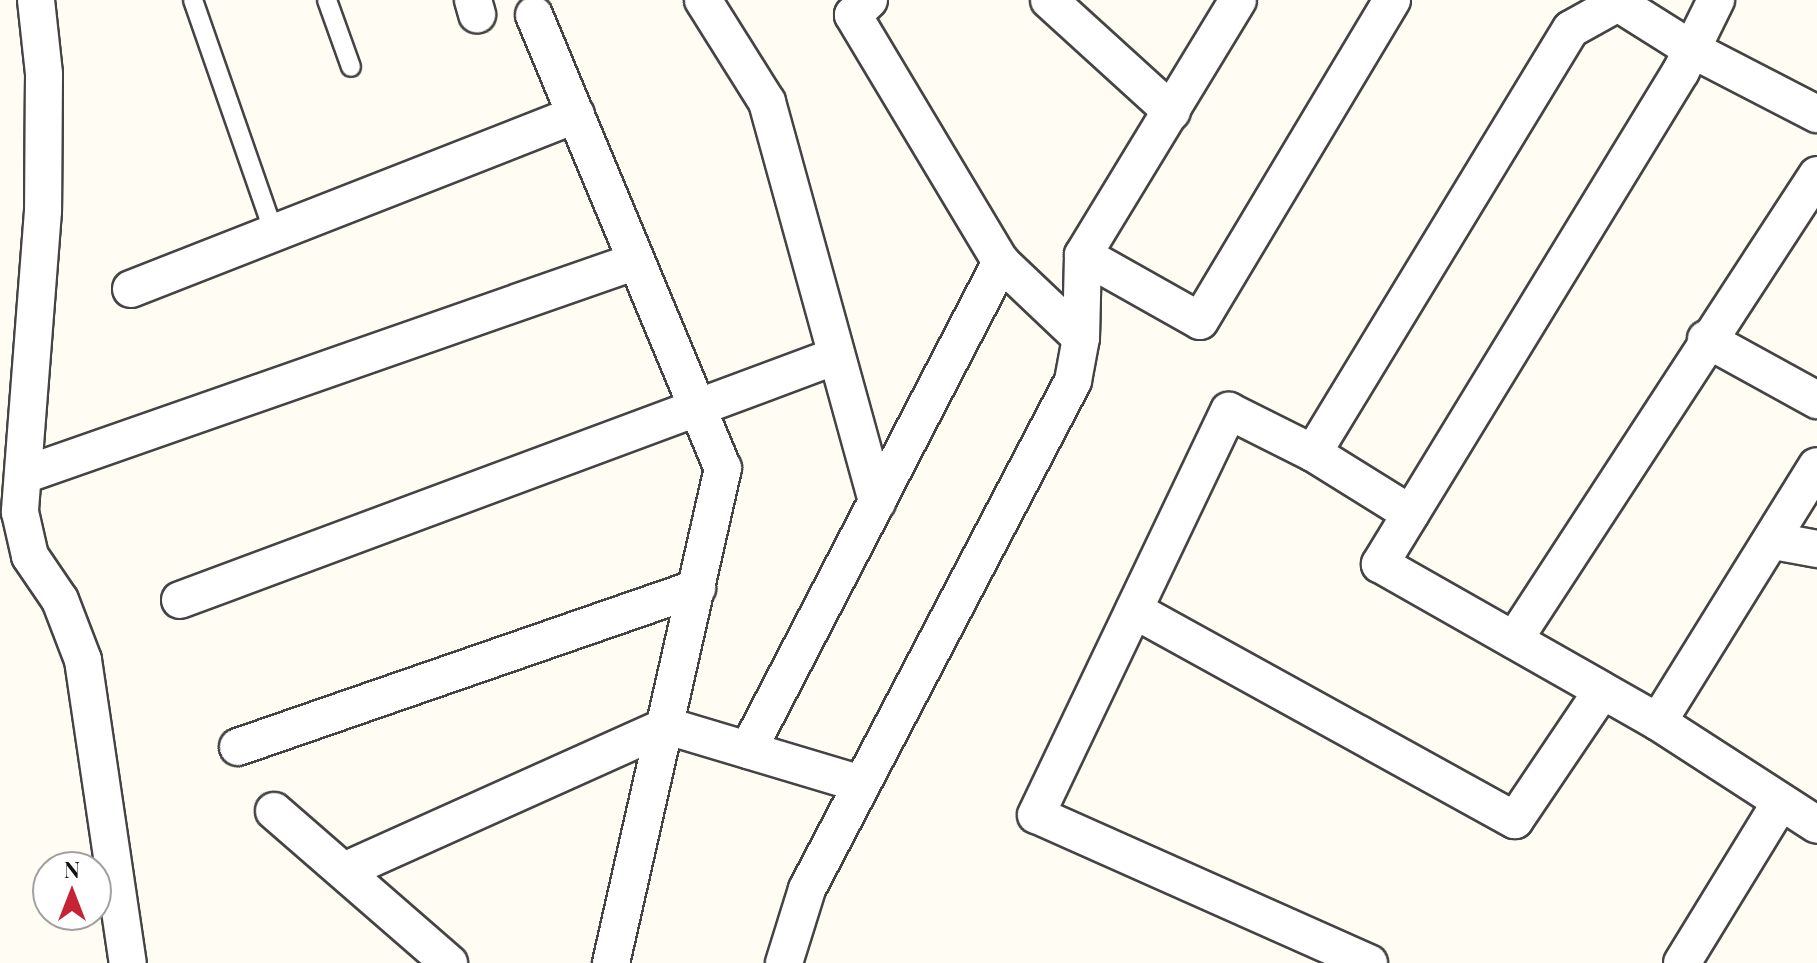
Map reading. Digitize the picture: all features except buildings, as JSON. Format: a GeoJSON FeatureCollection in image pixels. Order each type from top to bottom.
{"type":"FeatureCollection","features":[{"type":"Feature","properties":{"kind":"street"},"geometry":{"type":"LineString","coordinates":[[36,0],[44,74],[43,211],[20,512],[30,556],[60,600],[83,660],[128,963]]}},
{"type":"Feature","properties":{"kind":"street"},"geometry":{"type":"LineString","coordinates":[[703,0],[767,102],[877,502]]}},
{"type":"Feature","properties":{"kind":"street"},"geometry":{"type":"LineString","coordinates":[[869,0],[853,15],[1001,262],[1081,338]]}},
{"type":"Feature","properties":{"kind":"street"},"geometry":{"type":"LineString","coordinates":[[1049,0],[1172,112]]}},
{"type":"Feature","properties":{"kind":"street"},"geometry":{"type":"LineString","coordinates":[[784,963],[807,889],[1073,381],[1081,338],[1083,255],[1238,0]]}},
{"type":"Feature","properties":{"kind":"street"},"geometry":{"type":"LineString","coordinates":[[1083,255],[1200,321],[1392,0]]}},
{"type":"Feature","properties":{"kind":"street"},"geometry":{"type":"LineString","coordinates":[[1716,0],[1691,49],[1380,564],[1658,722],[1817,825]]}},
{"type":"Feature","properties":{"kind":"street"},"geometry":{"type":"LineString","coordinates":[[1313,453],[1571,29],[1618,3],[1691,49],[1817,114]]}},
{"type":"Feature","properties":{"kind":"street"},"geometry":{"type":"LineString","coordinates":[[534,15],[723,468],[611,963]]}},
{"type":"Feature","properties":{"kind":"street"},"geometry":{"type":"LineString","coordinates":[[131,289],[576,115]]}},
{"type":"Feature","properties":{"kind":"street"},"geometry":{"type":"LineString","coordinates":[[1514,640],[1706,339],[1817,175]]}},
{"type":"Feature","properties":{"kind":"street"},"geometry":{"type":"LineString","coordinates":[[24,475],[636,261]]}},
{"type":"Feature","properties":{"kind":"street"},"geometry":{"type":"LineString","coordinates":[[748,750],[1001,262]]}},
{"type":"Feature","properties":{"kind":"street"},"geometry":{"type":"LineString","coordinates":[[1706,339],[1817,400]]}},
{"type":"Feature","properties":{"kind":"street"},"geometry":{"type":"LineString","coordinates":[[180,600],[836,356]]}},
{"type":"Feature","properties":{"kind":"street"},"geometry":{"type":"LineString","coordinates":[[1369,963],[1036,815],[1229,411],[1313,453],[1411,514]]}},
{"type":"Feature","properties":{"kind":"street"},"geometry":{"type":"LineString","coordinates":[[1658,722],[1774,541],[1817,466]]}},
{"type":"Feature","properties":{"kind":"street"},"geometry":{"type":"LineString","coordinates":[[1774,541],[1817,549]]}},
{"type":"Feature","properties":{"kind":"street"},"geometry":{"type":"LineString","coordinates":[[238,747],[697,588]]}},
{"type":"Feature","properties":{"kind":"street"},"geometry":{"type":"LineString","coordinates":[[1134,610],[1515,820],[1602,691]]}},
{"type":"Feature","properties":{"kind":"street"},"geometry":{"type":"LineString","coordinates":[[346,870],[667,726],[862,784]]}},
{"type":"Feature","properties":{"kind":"street"},"geometry":{"type":"LineString","coordinates":[[1682,963],[1780,803]]}},
{"type":"Feature","properties":{"kind":"street"},"geometry":{"type":"LineString","coordinates":[[274,811],[346,870],[449,963]]}},
{"type":"Feature","properties":{"kind":"lane"},"geometry":{"type":"LineString","coordinates":[[193,0],[274,233]]}},
{"type":"Feature","properties":{"kind":"lane"},"geometry":{"type":"LineString","coordinates":[[327,0],[351,67]]}}]}
